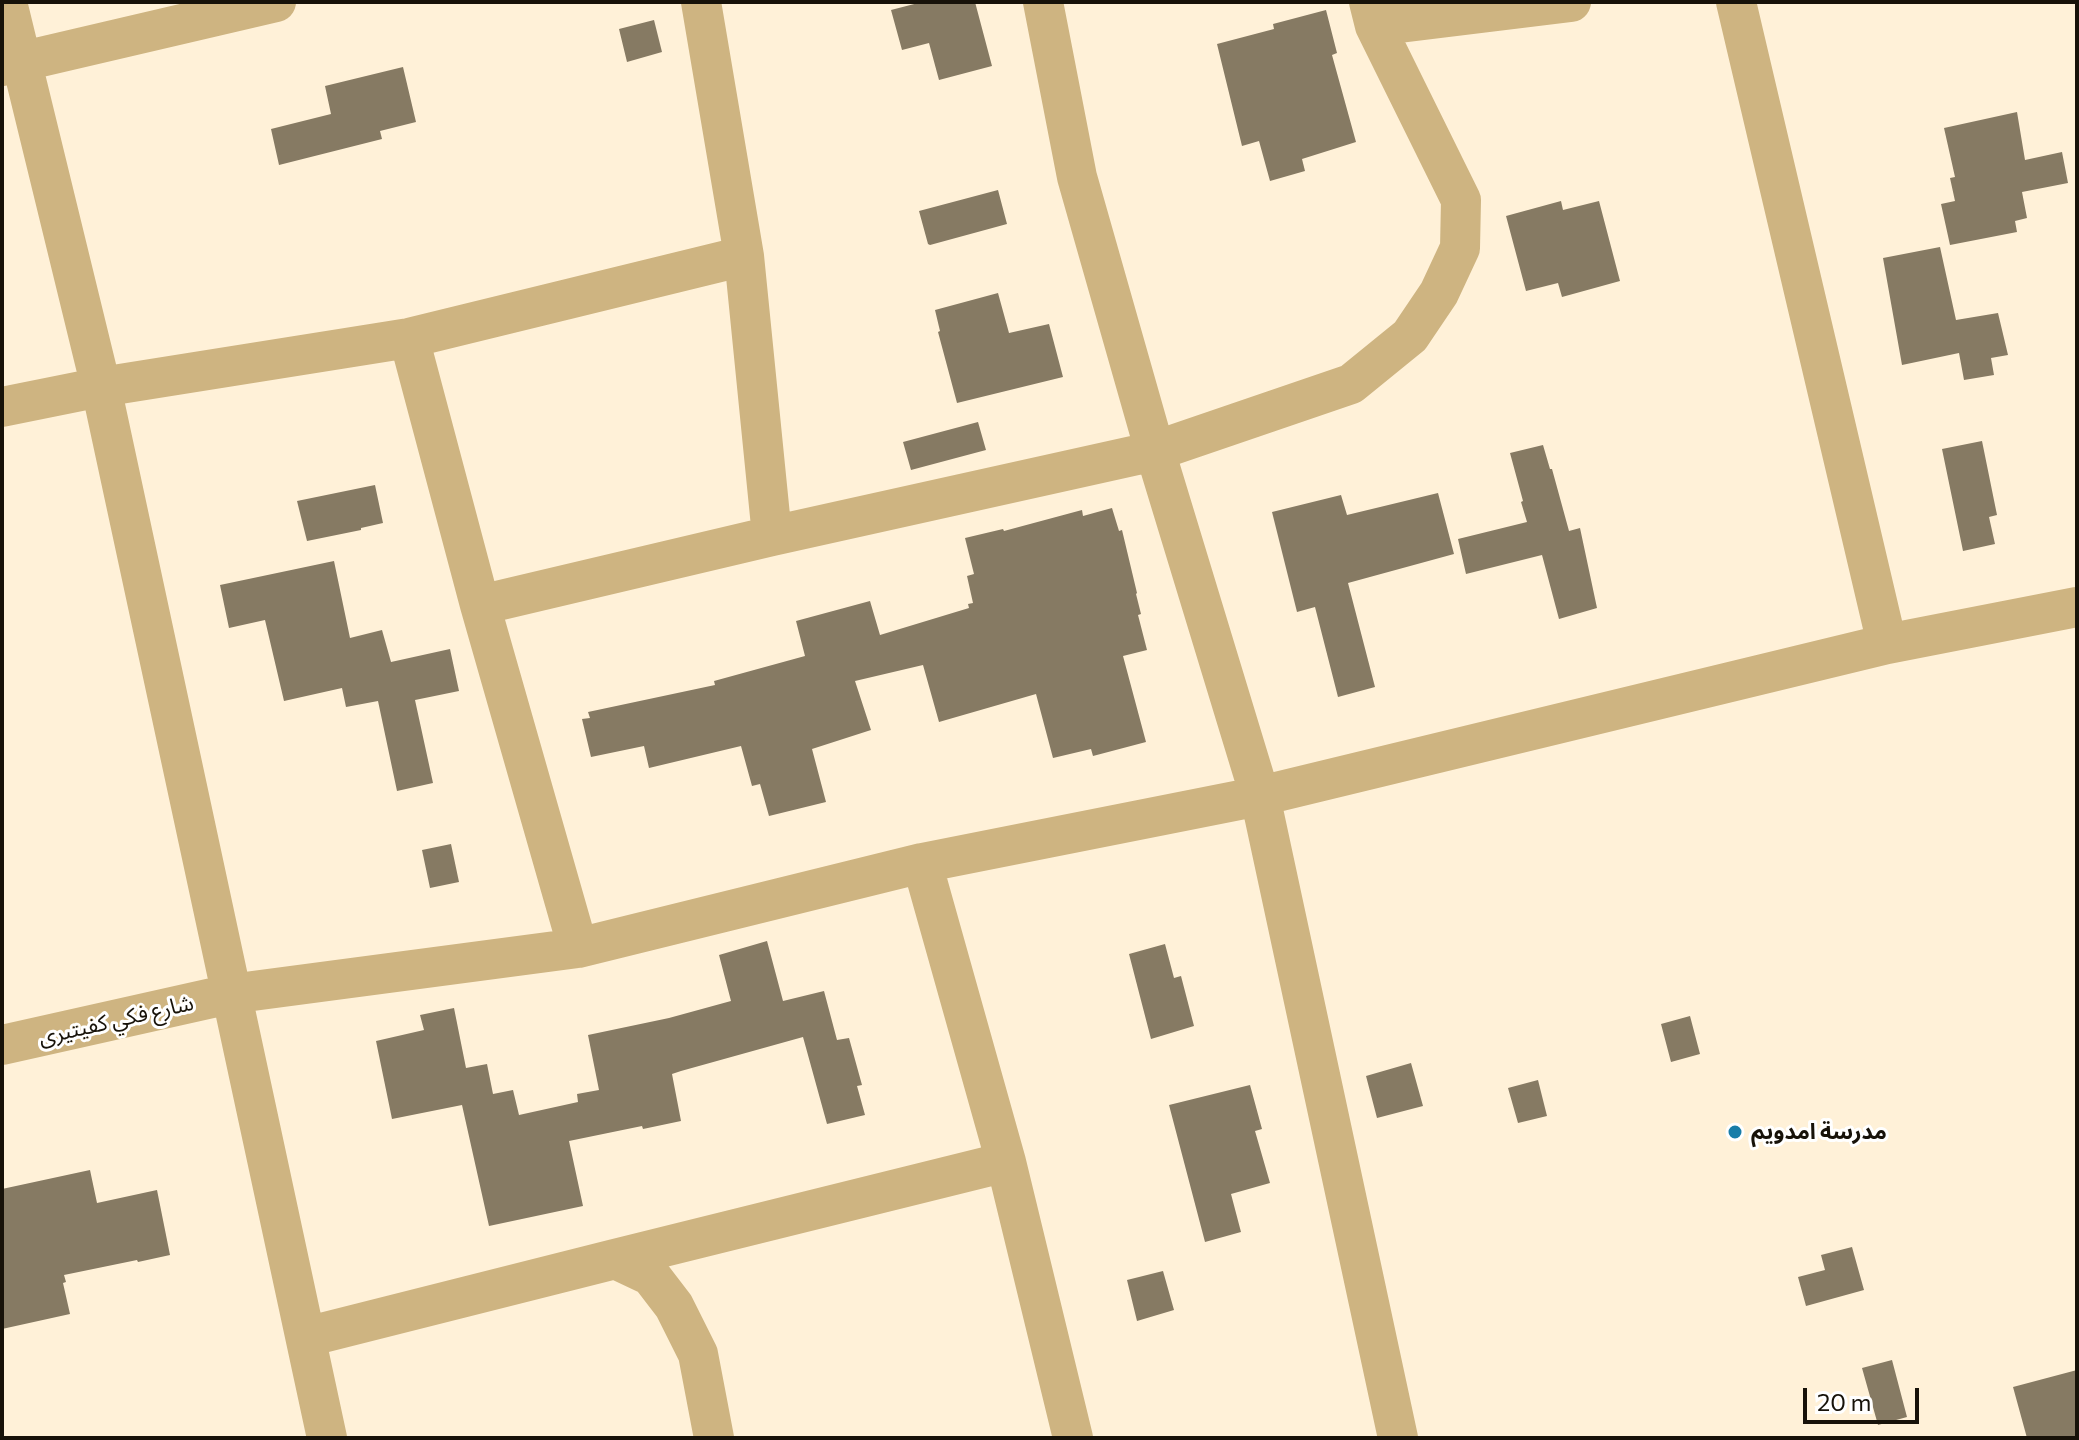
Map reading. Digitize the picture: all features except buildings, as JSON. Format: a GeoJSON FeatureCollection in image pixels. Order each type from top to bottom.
{"type":"FeatureCollection","features":[{"type":"Feature","properties":{"kind":"street"},"geometry":{"type":"LineString","coordinates":[[7,2],[12,64],[101,387],[327,1438]]}},
{"type":"Feature","properties":{"kind":"street"},"geometry":{"type":"LineString","coordinates":[[12,64],[276,2]]}},
{"type":"Feature","properties":{"kind":"street"},"geometry":{"type":"LineString","coordinates":[[701,2],[744,256],[772,536]]}},
{"type":"Feature","properties":{"kind":"street"},"geometry":{"type":"LineString","coordinates":[[1043,2],[1077,177],[1155,451],[1260,796],[1393,1437]]}},
{"type":"Feature","properties":{"kind":"street"},"geometry":{"type":"LineString","coordinates":[[480,605],[1155,451],[1351,384],[1410,336],[1439,293],[1460,248],[1461,200],[1372,14],[1571,2]]}},
{"type":"Feature","properties":{"kind":"street"},"geometry":{"type":"LineString","coordinates":[[1736,2],[1887,644]]}},
{"type":"Feature","properties":{"kind":"street"},"geometry":{"type":"LineString","coordinates":[[2,407],[101,387],[409,338],[744,256]]}},
{"type":"Feature","properties":{"kind":"street"},"geometry":{"type":"LineString","coordinates":[[409,338],[480,605],[578,948]]}},
{"type":"Feature","properties":{"kind":"street","name":"شارع فكي كفيتيرى"},"geometry":{"type":"LineString","coordinates":[[2,1045],[230,994],[578,948],[922,863],[1260,796],[1887,644],[2077,607]]}},
{"type":"Feature","properties":{"kind":"street"},"geometry":{"type":"LineString","coordinates":[[922,863],[1006,1162],[1073,1438]]}},
{"type":"Feature","properties":{"kind":"street"},"geometry":{"type":"LineString","coordinates":[[306,1337],[1006,1162]]}},
{"type":"Feature","properties":{"kind":"street"},"geometry":{"type":"LineString","coordinates":[[615,1259],[651,1276],[674,1306],[698,1354],[714,1438]]}},
{"type":"Feature","properties":{"kind":"place","name":"مدرسة امدويم"},"geometry":{"type":"Point","coordinates":[1735,1132]}}]}
